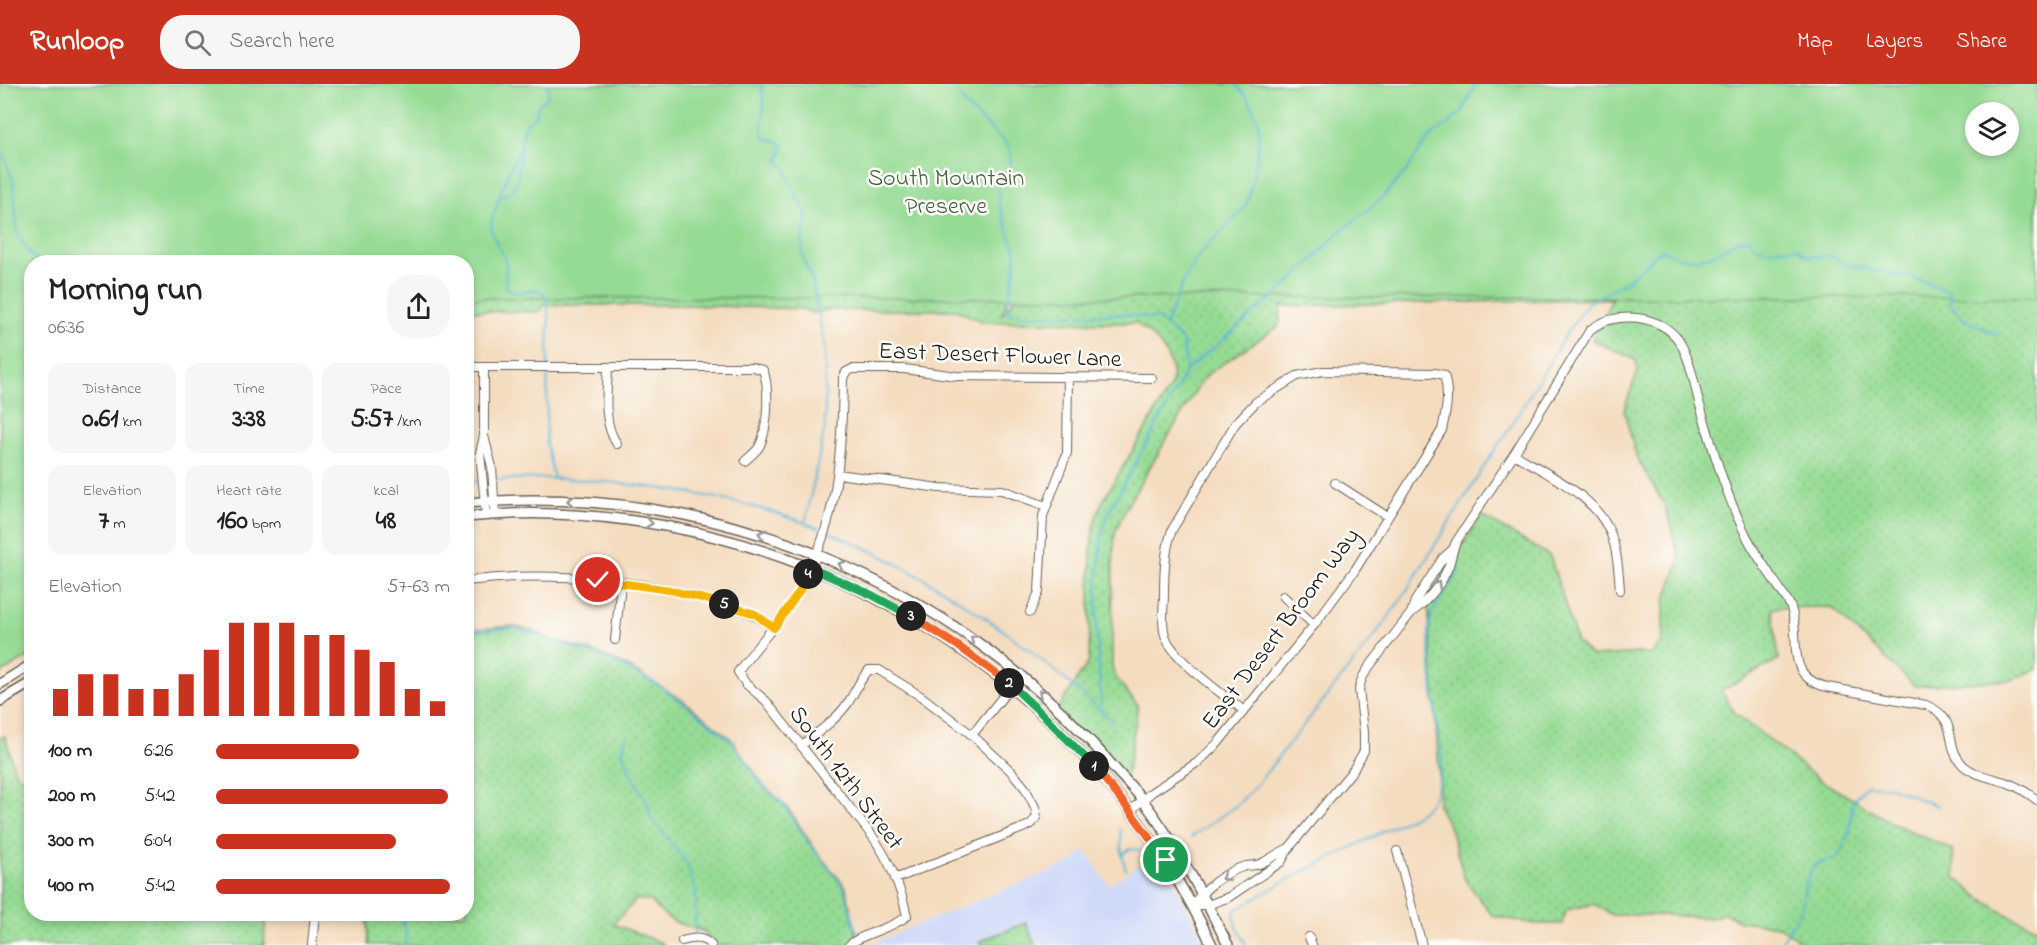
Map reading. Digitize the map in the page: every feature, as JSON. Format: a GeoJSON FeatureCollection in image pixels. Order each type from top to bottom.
{"type":"FeatureCollection","features":[{"type":"Feature","properties":{"kind":"street"},"geometry":{"type":"LineString","coordinates":[[1193,905],[1208,904],[1230,897],[1281,862],[1289,848],[1367,752],[1359,689],[1368,667],[1411,613],[1415,602],[1443,558],[1452,550],[1590,330],[1601,321],[1610,319],[1648,319],[1663,326],[1680,343],[1712,446],[1746,535],[1791,606],[1797,659],[1806,679],[1827,687],[1926,705],[1937,710],[1951,729],[1952,747],[1964,765],[1971,771],[2011,784],[2037,800]]}},
{"type":"Feature","properties":{"kind":"street"},"geometry":{"type":"LineString","coordinates":[[474,367],[752,368],[763,370],[766,378],[765,428],[759,448],[745,461]]}},
{"type":"Feature","properties":{"kind":"street"},"geometry":{"type":"LineString","coordinates":[[484,367],[484,436],[481,465],[483,488],[489,501]]}},
{"type":"Feature","properties":{"kind":"street"},"geometry":{"type":"LineString","coordinates":[[608,368],[608,422],[610,434],[617,444]]}},
{"type":"Feature","properties":{"kind":"street","name":"East Desert Flower Lane"},"geometry":{"type":"LineString","coordinates":[[838,474],[843,431],[843,378],[846,372],[852,369],[904,369],[957,376],[1152,378]]}},
{"type":"Feature","properties":{"kind":"street","name":"East Desert Broom Way"},"geometry":{"type":"LineString","coordinates":[[1130,811],[1142,799],[1198,762],[1218,743],[1314,625],[1355,570],[1442,430],[1447,405],[1447,385],[1444,375],[1310,372],[1297,376],[1256,402],[1235,424],[1172,530],[1166,546],[1165,635],[1171,649],[1184,662],[1244,711]]}},
{"type":"Feature","properties":{"kind":"street"},"geometry":{"type":"LineString","coordinates":[[1030,612],[1039,592],[1042,526],[1046,506],[1067,453],[1068,377]]}},
{"type":"Feature","properties":{"kind":"street"},"geometry":{"type":"LineString","coordinates":[[484,436],[491,464],[493,485],[489,501],[490,515]]}},
{"type":"Feature","properties":{"kind":"street"},"geometry":{"type":"LineString","coordinates":[[1514,453],[1579,494],[1593,506],[1606,524],[1614,542],[1620,590]]}},
{"type":"Feature","properties":{"kind":"street"},"geometry":{"type":"LineString","coordinates":[[481,465],[491,464]]}},
{"type":"Feature","properties":{"kind":"street"},"geometry":{"type":"LineString","coordinates":[[474,580],[561,577],[621,583],[691,594],[755,614],[774,628],[799,592],[817,555],[828,520],[838,474],[939,488],[1002,490],[1046,506]]}},
{"type":"Feature","properties":{"kind":"street"},"geometry":{"type":"LineString","coordinates":[[1335,483],[1388,517]]}},
{"type":"Feature","properties":{"kind":"street"},"geometry":{"type":"LineString","coordinates":[[474,502],[565,500],[604,503],[674,513],[728,524],[771,537],[817,555],[866,576],[923,606],[1021,674],[1084,733],[1142,799],[1186,866],[1228,945]]}},
{"type":"Feature","properties":{"kind":"street"},"geometry":{"type":"LineString","coordinates":[[670,526],[674,513]]}},
{"type":"Feature","properties":{"kind":"street"},"geometry":{"type":"LineString","coordinates":[[474,516],[566,514],[670,526],[726,539],[811,568],[872,595],[919,621],[1012,686],[1075,746],[1130,811],[1166,860],[1193,905],[1212,945]]}},
{"type":"Feature","properties":{"kind":"street"},"geometry":{"type":"LineString","coordinates":[[615,640],[621,583]]}},
{"type":"Feature","properties":{"kind":"street"},"geometry":{"type":"LineString","coordinates":[[1283,596],[1314,625]]}},
{"type":"Feature","properties":{"kind":"street","name":"South 12th Street"},"geometry":{"type":"LineString","coordinates":[[774,628],[738,672],[746,684],[766,701],[873,837],[895,879],[907,916],[900,922],[857,938],[849,945]]}},
{"type":"Feature","properties":{"kind":"street"},"geometry":{"type":"LineString","coordinates":[[801,746],[847,705],[869,670],[879,670],[922,697],[972,735],[1012,772],[1025,788],[1038,817],[1030,825],[895,879]]}},
{"type":"Feature","properties":{"kind":"street"},"geometry":{"type":"LineString","coordinates":[[0,684],[24,671]]}},
{"type":"Feature","properties":{"kind":"street"},"geometry":{"type":"LineString","coordinates":[[972,735],[1021,674]]}},
{"type":"Feature","properties":{"kind":"street"},"geometry":{"type":"LineString","coordinates":[[0,701],[24,686]]}},
{"type":"Feature","properties":{"kind":"street"},"geometry":{"type":"LineString","coordinates":[[1193,905],[1201,892],[1221,879],[1246,867],[1264,862],[1289,848]]}},
{"type":"Feature","properties":{"kind":"street"},"geometry":{"type":"LineString","coordinates":[[1397,850],[1422,945]]}},
{"type":"Feature","properties":{"kind":"street"},"geometry":{"type":"LineString","coordinates":[[312,945],[314,921]]}},
{"type":"Feature","properties":{"kind":"street"},"geometry":{"type":"LineString","coordinates":[[682,941],[695,938],[705,939],[711,945]]}},
{"type":"Feature","properties":{"kind":"shaded area"},"geometry":{"type":"Polygon","coordinates":[[[1084,849],[1109,885],[1156,854],[1180,893],[1206,945],[868,945],[1073,862],[1084,849]]]}},
{"type":"Feature","properties":{"kind":"green space"},"geometry":{"type":"Polygon","coordinates":[[[0,84],[1012,259],[1002,314],[1009,309],[1019,286],[2037,84],[2037,669],[2011,680],[1915,686],[1831,607],[1772,608],[1779,659],[1721,691],[1735,713],[1820,780],[1892,823],[1953,850],[1955,877],[1993,906],[2037,927],[2037,945],[1804,945],[1779,926],[1740,921],[1724,913],[1713,918],[1612,915],[1594,904],[1566,910],[1562,924],[1536,924],[1493,916],[1465,880],[1450,828],[1438,805],[1439,771],[1428,604],[1481,515],[1550,556],[1577,642],[1592,656],[1640,653],[1650,655],[1662,642],[1665,600],[1680,561],[1665,506],[1636,456],[1624,410],[1638,370],[1636,360],[1592,340],[1612,299],[1281,306],[1279,326],[1209,373],[1199,385],[1128,504],[1115,532],[1112,666],[1114,675],[1138,706],[1123,788],[1101,761],[1054,715],[1089,661],[1091,549],[1097,514],[1171,386],[1172,376],[1168,358],[1158,342],[1144,329],[1136,323],[985,322],[955,310],[829,310],[813,313],[803,309],[685,305],[544,305],[540,312],[474,311],[474,255],[448,255],[0,84]]]}},
{"type":"Feature","properties":{"kind":"green space","name":"South Mountain Preserve"},"geometry":{"type":"Polygon","coordinates":[[[0,84],[2037,84],[2037,297],[474,298],[474,255],[24,255],[24,659],[0,674],[0,84]]]}},
{"type":"Feature","properties":{"kind":"green space"},"geometry":{"type":"Polygon","coordinates":[[[511,626],[530,630],[553,640],[597,653],[628,667],[684,701],[731,739],[764,786],[787,807],[818,854],[846,887],[857,938],[849,945],[713,945],[704,931],[674,921],[650,901],[637,899],[613,924],[664,945],[369,945],[367,921],[474,921],[474,629],[511,626]]]}},
{"type":"Feature","properties":{"kind":"green space"},"geometry":{"type":"Polygon","coordinates":[[[5,736],[16,775],[24,779],[24,921],[266,921],[264,945],[0,945],[0,738],[5,736]]]}},
{"type":"Feature","properties":{"kind":"green space"},"geometry":{"type":"Polygon","coordinates":[[[1026,923],[1035,945],[982,945],[980,941],[1026,923]]]}},
{"type":"Feature","properties":{"kind":"waterway"},"geometry":{"type":"LineString","coordinates":[[546,84],[549,90],[547,98],[539,104],[535,117],[525,124],[520,149],[509,171],[491,226],[493,237],[505,260],[507,289],[514,292],[533,289],[543,292],[546,297],[549,317],[546,443],[554,479]]}},
{"type":"Feature","properties":{"kind":"waterway"},"geometry":{"type":"LineString","coordinates":[[761,84],[764,104],[762,128],[764,139],[777,141],[784,146],[778,161],[786,168],[792,187],[807,216],[802,252],[812,279],[825,349],[825,427],[805,523]]}},
{"type":"Feature","properties":{"kind":"waterway"},"geometry":{"type":"LineString","coordinates":[[957,84],[956,91],[966,106],[1010,147],[1011,165],[999,186],[999,205],[1016,253],[1006,311],[1043,315],[1119,314],[1158,319],[1182,340],[1187,370]]}},
{"type":"Feature","properties":{"kind":"waterway"},"geometry":{"type":"LineString","coordinates":[[1173,84],[1181,84]]}},
{"type":"Feature","properties":{"kind":"waterway"},"geometry":{"type":"LineString","coordinates":[[1166,325],[1194,262],[1244,208],[1250,192],[1259,130],[1249,101],[1235,84]]}},
{"type":"Feature","properties":{"kind":"waterway"},"geometry":{"type":"LineString","coordinates":[[1102,711],[1097,639],[1097,589],[1106,517],[1187,370],[1288,284],[1341,231],[1379,201],[1406,171],[1429,138],[1461,113],[1476,84]]}},
{"type":"Feature","properties":{"kind":"waterway"},"geometry":{"type":"LineString","coordinates":[[0,146],[13,180],[18,236],[31,255]]}},
{"type":"Feature","properties":{"kind":"waterway"},"geometry":{"type":"LineString","coordinates":[[501,197],[513,190],[518,179],[520,151]]}},
{"type":"Feature","properties":{"kind":"waterway"},"geometry":{"type":"LineString","coordinates":[[1191,837],[1237,805],[1254,788],[1376,634],[1400,601],[1513,423],[1569,329],[1588,303],[1627,281],[1662,249],[1678,258],[1698,259],[1715,254],[1736,241],[1750,238],[1756,247],[1767,250],[1797,248],[1806,256],[1831,256],[1843,264],[1913,278],[1949,291],[1951,305],[1965,320],[1998,335]]}},
{"type":"Feature","properties":{"kind":"waterway"},"geometry":{"type":"LineString","coordinates":[[496,480],[530,478],[599,481],[698,494],[742,504],[805,523],[889,559],[969,607],[1044,662],[1113,722]]}},
{"type":"Feature","properties":{"kind":"waterway"},"geometry":{"type":"LineString","coordinates":[[474,481],[491,480]]}},
{"type":"Feature","properties":{"kind":"waterway"},"geometry":{"type":"LineString","coordinates":[[1246,945],[1235,922],[1234,911],[1287,880],[1418,814],[1432,801],[1439,782],[1442,761],[1433,693],[1429,629],[1432,612],[1455,577],[1459,566]]}},
{"type":"Feature","properties":{"kind":"waterway"},"geometry":{"type":"LineString","coordinates":[[474,631],[516,628],[625,667],[660,686],[732,741],[760,782],[783,804],[809,843],[844,888],[858,936]]}},
{"type":"Feature","properties":{"kind":"waterway"},"geometry":{"type":"LineString","coordinates":[[626,737],[622,752],[646,800],[651,818],[687,863],[696,893],[695,935]]}},
{"type":"Feature","properties":{"kind":"waterway"},"geometry":{"type":"LineString","coordinates":[[1780,945],[1802,908],[1805,885],[1814,865],[1837,858],[1849,835],[1853,800],[1867,785],[1891,787],[1938,806]]}},
{"type":"Feature","properties":{"kind":"waterway"},"geometry":{"type":"LineString","coordinates":[[1120,830],[1126,870]]}},
{"type":"Feature","properties":{"kind":"waterway"},"geometry":{"type":"LineString","coordinates":[[1122,855],[1129,849],[1140,850]]}},
{"type":"Feature","properties":{"kind":"waterway"},"geometry":{"type":"LineString","coordinates":[[402,921],[407,935],[405,945]]}},
{"type":"Feature","properties":{"kind":"route"},"geometry":{"type":"LineString","coordinates":[[598,580],[691,594],[755,614],[774,628],[799,592],[811,568],[872,595],[958,646],[1012,686],[1098,771],[1166,860]]}}]}
